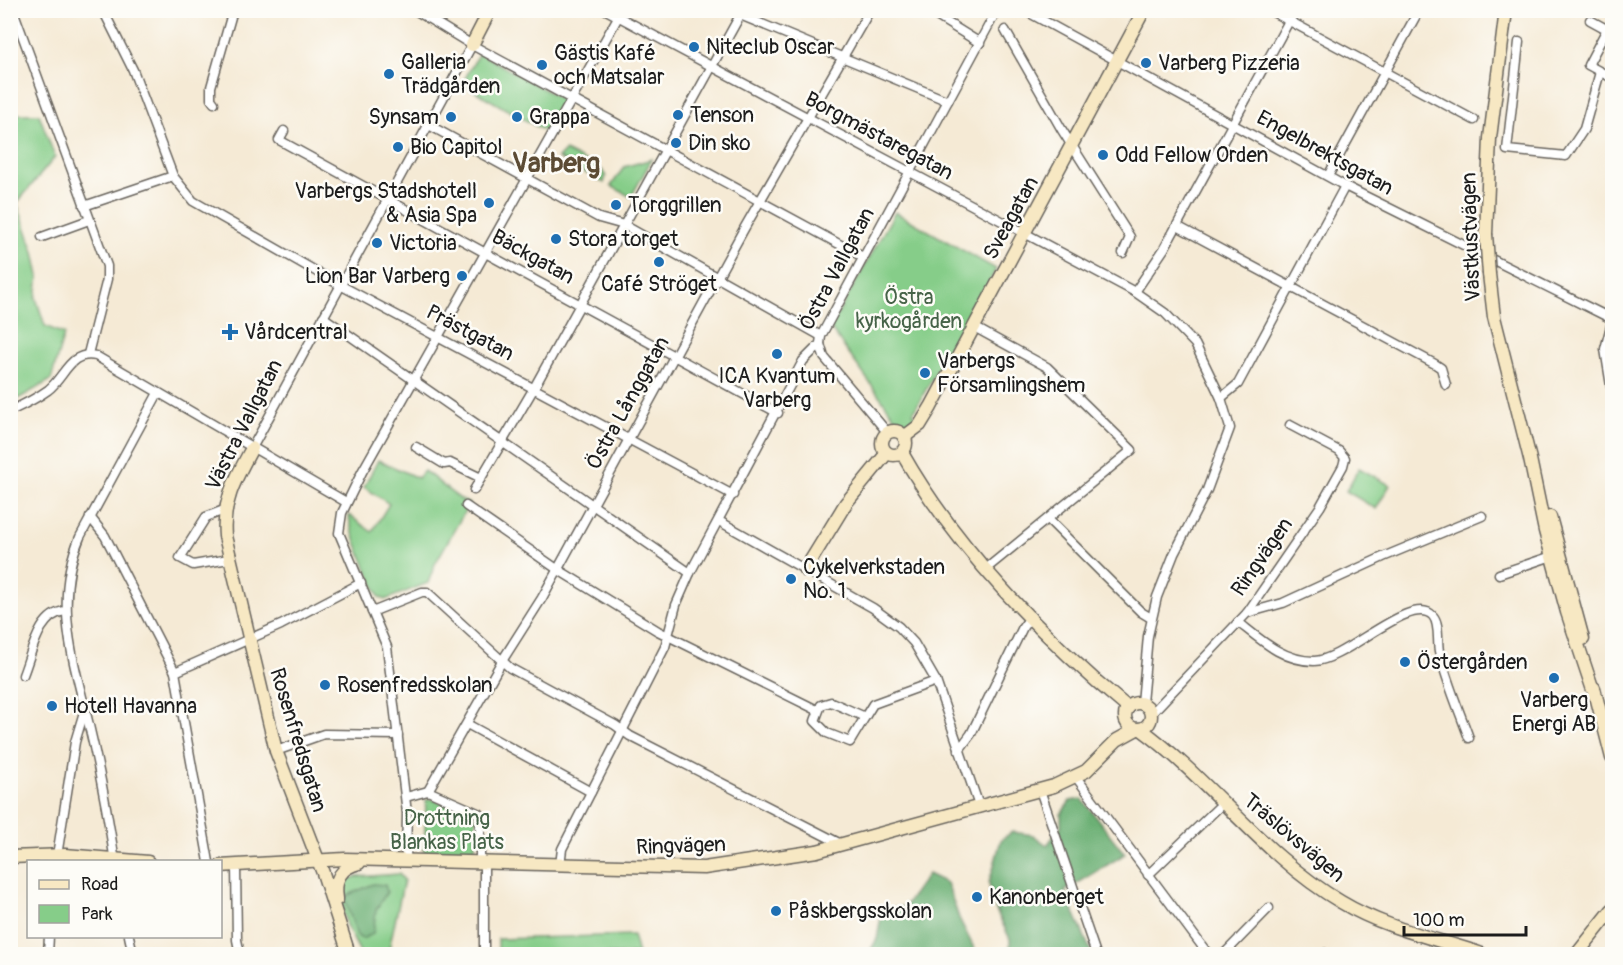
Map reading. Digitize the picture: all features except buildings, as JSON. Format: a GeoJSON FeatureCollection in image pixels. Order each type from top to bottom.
{"type":"FeatureCollection","features":[{"type":"Feature","properties":{"kind":"street"},"geometry":{"type":"LineString","coordinates":[[13,10],[108,275],[88,354]]}},
{"type":"Feature","properties":{"kind":"street"},"geometry":{"type":"LineString","coordinates":[[84,206],[173,176],[133,70],[103,10]]}},
{"type":"Feature","properties":{"kind":"street"},"geometry":{"type":"LineString","coordinates":[[214,103],[211,99],[211,87],[233,10]]}},
{"type":"Feature","properties":{"kind":"street"},"geometry":{"type":"LineString","coordinates":[[415,10],[472,45],[863,257]]}},
{"type":"Feature","properties":{"kind":"street","name":"Västra Vallgatan"},"geometry":{"type":"LineString","coordinates":[[224,510],[230,490],[252,448],[490,10]]}},
{"type":"Feature","properties":{"kind":"street","name":"Borgmästaregatan"},"geometry":{"type":"LineString","coordinates":[[606,10],[620,14],[712,67],[1023,235],[1135,292],[1165,314],[1195,344],[1221,398],[1229,422],[1227,440],[1207,490],[1167,568],[1151,618],[1142,703]]}},
{"type":"Feature","properties":{"kind":"street"},"geometry":{"type":"LineString","coordinates":[[728,10],[742,13],[948,101]]}},
{"type":"Feature","properties":{"kind":"street","name":"Östra Långgatan"},"geometry":{"type":"LineString","coordinates":[[428,791],[502,661],[542,598],[717,278],[870,10]]}},
{"type":"Feature","properties":{"kind":"street"},"geometry":{"type":"LineString","coordinates":[[927,10],[980,43]]}},
{"type":"Feature","properties":{"kind":"street","name":"Östra Vallgatan"},"geometry":{"type":"LineString","coordinates":[[560,865],[562,849],[669,636],[676,605],[690,573],[778,413],[803,361],[821,340],[863,257],[997,10]]}},
{"type":"Feature","properties":{"kind":"street","name":"Engelbrektsgatan"},"geometry":{"type":"LineString","coordinates":[[1024,10],[1345,186],[1612,321]]}},
{"type":"Feature","properties":{"kind":"street","name":"Sveagatan"},"geometry":{"type":"LineString","coordinates":[[904,437],[926,417],[1144,10]]}},
{"type":"Feature","properties":{"kind":"street"},"geometry":{"type":"LineString","coordinates":[[1269,10],[1474,120]]}},
{"type":"Feature","properties":{"kind":"street"},"geometry":{"type":"LineString","coordinates":[[1135,292],[1177,226],[1295,10]]}},
{"type":"Feature","properties":{"kind":"street"},"geometry":{"type":"LineString","coordinates":[[1328,176],[1419,10]]}},
{"type":"Feature","properties":{"kind":"street","name":"Västkustvägen"},"geometry":{"type":"LineString","coordinates":[[1506,10],[1490,138],[1486,234],[1494,317],[1530,459],[1612,758]]}},
{"type":"Feature","properties":{"kind":"street"},"geometry":{"type":"LineString","coordinates":[[474,490],[534,388],[742,13]]}},
{"type":"Feature","properties":{"kind":"street"},"geometry":{"type":"LineString","coordinates":[[406,860],[406,797],[387,647],[339,533],[339,525],[346,502],[620,14]]}},
{"type":"Feature","properties":{"kind":"street"},"geometry":{"type":"LineString","coordinates":[[1590,20],[1610,31],[1588,65],[1612,78]]}},
{"type":"Feature","properties":{"kind":"street"},"geometry":{"type":"LineString","coordinates":[[1005,30],[1130,237],[1123,253]]}},
{"type":"Feature","properties":{"kind":"street"},"geometry":{"type":"LineString","coordinates":[[1519,42],[1507,150],[1566,156],[1584,129],[1600,72]]}},
{"type":"Feature","properties":{"kind":"street"},"geometry":{"type":"LineString","coordinates":[[427,124],[599,218],[624,225],[821,340],[824,357],[888,432],[899,432],[904,437],[906,443],[902,453]]}},
{"type":"Feature","properties":{"kind":"street","name":"Bäckgatan"},"geometry":{"type":"LineString","coordinates":[[284,130],[279,140],[778,413]]}},
{"type":"Feature","properties":{"kind":"street","name":"Prästgatan"},"geometry":{"type":"LineString","coordinates":[[173,176],[193,201],[340,285],[733,495]]}},
{"type":"Feature","properties":{"kind":"street"},"geometry":{"type":"LineString","coordinates":[[1221,398],[1238,384],[1345,186]]}},
{"type":"Feature","properties":{"kind":"street"},"geometry":{"type":"LineString","coordinates":[[42,237],[89,220]]}},
{"type":"Feature","properties":{"kind":"street"},"geometry":{"type":"LineString","coordinates":[[1177,226],[1441,368],[1446,385]]}},
{"type":"Feature","properties":{"kind":"street"},"geometry":{"type":"LineString","coordinates":[[323,317],[690,573]]}},
{"type":"Feature","properties":{"kind":"street"},"geometry":{"type":"LineString","coordinates":[[1612,321],[1605,349],[1612,392]]}},
{"type":"Feature","properties":{"kind":"street"},"geometry":{"type":"LineString","coordinates":[[974,327],[1047,367],[1132,450],[987,568]]}},
{"type":"Feature","properties":{"kind":"street"},"geometry":{"type":"LineString","coordinates":[[10,411],[45,392],[71,363],[88,354],[102,359],[346,502]]}},
{"type":"Feature","properties":{"kind":"street"},"geometry":{"type":"LineString","coordinates":[[10,857],[115,860],[66,611],[66,584],[71,561],[90,518],[158,393]]}},
{"type":"Feature","properties":{"kind":"street","name":"Ringvägen"},"geometry":{"type":"LineString","coordinates":[[222,866],[318,861],[406,860],[704,868],[807,853],[1041,790],[1076,777],[1092,765],[1117,740],[1145,724],[1247,613],[1320,507],[1343,466],[1345,458],[1339,451],[1290,424]]}},
{"type":"Feature","properties":{"kind":"street"},"geometry":{"type":"LineString","coordinates":[[888,432],[882,441],[887,453],[893,455],[902,453]]}},
{"type":"Feature","properties":{"kind":"street"},"geometry":{"type":"LineString","coordinates":[[416,447],[444,464],[450,464],[481,478]]}},
{"type":"Feature","properties":{"kind":"street"},"geometry":{"type":"LineString","coordinates":[[805,570],[846,503],[887,453]]}},
{"type":"Feature","properties":{"kind":"street"},"geometry":{"type":"LineString","coordinates":[[902,453],[937,505],[987,568],[1030,616],[1127,714],[1131,727],[1145,724],[1142,703],[1134,703],[1127,714]]}},
{"type":"Feature","properties":{"kind":"street"},"geometry":{"type":"LineString","coordinates":[[466,506],[557,569],[669,636],[817,710]]}},
{"type":"Feature","properties":{"kind":"street"},"geometry":{"type":"LineString","coordinates":[[224,510],[206,518],[180,558],[193,565],[229,559]]}},
{"type":"Feature","properties":{"kind":"street","name":"Rosenfredsgatan"},"geometry":{"type":"LineString","coordinates":[[224,510],[229,559],[276,751],[343,929]]}},
{"type":"Feature","properties":{"kind":"street"},"geometry":{"type":"LineString","coordinates":[[1247,613],[1283,603],[1383,557],[1482,516]]}},
{"type":"Feature","properties":{"kind":"street"},"geometry":{"type":"LineString","coordinates":[[90,518],[105,536],[176,672],[209,860]]}},
{"type":"Feature","properties":{"kind":"street"},"geometry":{"type":"LineString","coordinates":[[1048,519],[1142,612],[1151,618]]}},
{"type":"Feature","properties":{"kind":"street"},"geometry":{"type":"LineString","coordinates":[[719,521],[873,608],[899,627],[914,643],[936,681],[979,806]]}},
{"type":"Feature","properties":{"kind":"street"},"geometry":{"type":"LineString","coordinates":[[1499,574],[1556,555]]}},
{"type":"Feature","properties":{"kind":"street"},"geometry":{"type":"LineString","coordinates":[[176,672],[248,641],[361,583]]}},
{"type":"Feature","properties":{"kind":"street"},"geometry":{"type":"LineString","coordinates":[[372,612],[427,592],[502,661],[623,730],[841,844]]}},
{"type":"Feature","properties":{"kind":"street"},"geometry":{"type":"LineString","coordinates":[[1238,622],[1271,648],[1293,659],[1316,661],[1356,645],[1380,627],[1403,615],[1422,610],[1431,613],[1436,620],[1439,651],[1469,738]]}},
{"type":"Feature","properties":{"kind":"street"},"geometry":{"type":"LineString","coordinates":[[23,675],[44,623],[54,612],[66,611]]}},
{"type":"Feature","properties":{"kind":"street"},"geometry":{"type":"LineString","coordinates":[[959,750],[971,734],[1030,616]]}},
{"type":"Feature","properties":{"kind":"street"},"geometry":{"type":"LineString","coordinates":[[865,717],[831,702],[821,705],[815,717],[818,726],[850,742],[873,704],[936,681]]}},
{"type":"Feature","properties":{"kind":"street"},"geometry":{"type":"LineString","coordinates":[[56,858],[75,742],[85,710]]}},
{"type":"Feature","properties":{"kind":"street","name":"Ringvägen"},"geometry":{"type":"LineString","coordinates":[[1117,740],[1127,714]]}},
{"type":"Feature","properties":{"kind":"street"},"geometry":{"type":"LineString","coordinates":[[467,724],[591,792]]}},
{"type":"Feature","properties":{"kind":"street","name":"Träslövsvägen"},"geometry":{"type":"LineString","coordinates":[[1145,724],[1223,803],[1284,860],[1341,902],[1391,926],[1482,954]]}},
{"type":"Feature","properties":{"kind":"street"},"geometry":{"type":"LineString","coordinates":[[276,751],[324,734],[398,735]]}},
{"type":"Feature","properties":{"kind":"street"},"geometry":{"type":"LineString","coordinates":[[1076,777],[1208,954]]}},
{"type":"Feature","properties":{"kind":"street"},"geometry":{"type":"LineString","coordinates":[[1041,790],[1096,954]]}},
{"type":"Feature","properties":{"kind":"street"},"geometry":{"type":"LineString","coordinates":[[406,797],[428,791],[480,814],[484,954]]}},
{"type":"Feature","properties":{"kind":"street"},"geometry":{"type":"LineString","coordinates":[[1148,875],[1223,803]]}},
{"type":"Feature","properties":{"kind":"street","name":"Rosenfredsgatan"},"geometry":{"type":"LineString","coordinates":[[349,954],[336,881],[344,868],[368,860]]}},
{"type":"Feature","properties":{"kind":"street"},"geometry":{"type":"LineString","coordinates":[[236,866],[237,940],[240,954]]}},
{"type":"Feature","properties":{"kind":"street"},"geometry":{"type":"LineString","coordinates":[[1224,954],[1269,908]]}},
{"type":"Feature","properties":{"kind":"street"},"geometry":{"type":"LineString","coordinates":[[1578,954],[1612,910]]}},
{"type":"Feature","properties":{"kind":"street"},"geometry":{"type":"LineString","coordinates":[[1596,933],[1612,923]]}},
{"type":"Feature","properties":{"kind":"street"},"geometry":{"type":"LineString","coordinates":[[48,954],[50,938]]}},
{"type":"Feature","properties":{"kind":"street"},"geometry":{"type":"LineString","coordinates":[[129,938],[133,954]]}},
{"type":"Feature","properties":{"kind":"green space"},"geometry":{"type":"Polygon","coordinates":[[[479,53],[565,101],[548,133],[462,84],[479,53]]]}},
{"type":"Feature","properties":{"kind":"green space"},"geometry":{"type":"Polygon","coordinates":[[[11,114],[39,114],[55,157],[17,203],[34,252],[39,276],[36,298],[45,326],[64,334],[51,380],[11,403],[11,114]]]}},
{"type":"Feature","properties":{"kind":"green space"},"geometry":{"type":"Polygon","coordinates":[[[565,151],[602,170],[606,176],[604,183],[558,158],[565,151]]]}},
{"type":"Feature","properties":{"kind":"green space"},"geometry":{"type":"Polygon","coordinates":[[[652,159],[631,197],[611,186],[624,167],[652,159]]]}},
{"type":"Feature","properties":{"kind":"green space","name":"Östra kyrkogården"},"geometry":{"type":"Polygon","coordinates":[[[895,212],[996,269],[949,362],[943,359],[913,413],[917,416],[904,425],[899,423],[830,328],[895,212]]]}},
{"type":"Feature","properties":{"kind":"green space"},"geometry":{"type":"Polygon","coordinates":[[[378,460],[418,478],[424,471],[469,504],[435,564],[428,583],[385,600],[379,597],[366,568],[352,531],[349,515],[372,532],[389,504],[364,487],[378,460]]]}},
{"type":"Feature","properties":{"kind":"green space"},"geometry":{"type":"Polygon","coordinates":[[[1359,468],[1390,485],[1376,509],[1346,491],[1359,468]]]}},
{"type":"Feature","properties":{"kind":"green space","name":"Drottning Blankas Plats"},"geometry":{"type":"Polygon","coordinates":[[[432,799],[476,817],[475,854],[424,854],[426,800],[432,799]]]}},
{"type":"Feature","properties":{"kind":"green space"},"geometry":{"type":"Polygon","coordinates":[[[1082,799],[1125,854],[1065,891],[1092,954],[1010,954],[1010,939],[992,902],[989,883],[1001,840],[1012,832],[1033,835],[1047,845],[1061,827],[1061,814],[1070,801],[1082,799]]]}},
{"type":"Feature","properties":{"kind":"green space"},"geometry":{"type":"Polygon","coordinates":[[[399,874],[404,880],[388,954],[361,954],[346,925],[338,887],[342,881],[356,877],[399,874]]]}},
{"type":"Feature","properties":{"kind":"green space"},"geometry":{"type":"Polygon","coordinates":[[[928,874],[947,883],[959,918],[977,954],[868,954],[877,939],[882,910],[905,906],[928,874]]]}},
{"type":"Feature","properties":{"kind":"green space"},"geometry":{"type":"Polygon","coordinates":[[[373,884],[385,885],[387,892],[376,910],[373,934],[362,939],[357,936],[344,897],[373,884]]]}},
{"type":"Feature","properties":{"kind":"green space"},"geometry":{"type":"Polygon","coordinates":[[[633,935],[638,954],[498,954],[498,939],[633,935]]]}},
{"type":"Feature","properties":{"kind":"place","name":"Niteclub Oscar"},"geometry":{"type":"Point","coordinates":[694,47]}},
{"type":"Feature","properties":{"kind":"place","name":"Varberg Pizzeria"},"geometry":{"type":"Point","coordinates":[1146,63]}},
{"type":"Feature","properties":{"kind":"place","name":"Gästis Kafé och Matsalar"},"geometry":{"type":"Point","coordinates":[542,65]}},
{"type":"Feature","properties":{"kind":"place","name":"Galleria Trädgården"},"geometry":{"type":"Point","coordinates":[389,74]}},
{"type":"Feature","properties":{"kind":"place","name":"Tenson"},"geometry":{"type":"Point","coordinates":[678,115]}},
{"type":"Feature","properties":{"kind":"place","name":"Synsam"},"geometry":{"type":"Point","coordinates":[451,117]}},
{"type":"Feature","properties":{"kind":"place","name":"Grappa"},"geometry":{"type":"Point","coordinates":[517,117]}},
{"type":"Feature","properties":{"kind":"place","name":"Din sko"},"geometry":{"type":"Point","coordinates":[676,143]}},
{"type":"Feature","properties":{"kind":"place","name":"Bio Capitol"},"geometry":{"type":"Point","coordinates":[398,147]}},
{"type":"Feature","properties":{"kind":"place","name":"Odd Fellow Orden"},"geometry":{"type":"Point","coordinates":[1103,155]}},
{"type":"Feature","properties":{"kind":"place","name":"Varbergs Stadshotell & Asia Spa"},"geometry":{"type":"Point","coordinates":[489,203]}},
{"type":"Feature","properties":{"kind":"place","name":"Torggrillen"},"geometry":{"type":"Point","coordinates":[616,205]}},
{"type":"Feature","properties":{"kind":"place","name":"Stora torget"},"geometry":{"type":"Point","coordinates":[556,239]}},
{"type":"Feature","properties":{"kind":"place","name":"Victoria"},"geometry":{"type":"Point","coordinates":[377,243]}},
{"type":"Feature","properties":{"kind":"place","name":"Café Ströget"},"geometry":{"type":"Point","coordinates":[659,262]}},
{"type":"Feature","properties":{"kind":"place","name":"Lion Bar Varberg"},"geometry":{"type":"Point","coordinates":[462,276]}},
{"type":"Feature","properties":{"kind":"place","name":"Vårdcentral"},"geometry":{"type":"Point","coordinates":[230,332]}},
{"type":"Feature","properties":{"kind":"place","name":"ICA Kvantum Varberg"},"geometry":{"type":"Point","coordinates":[777,354]}},
{"type":"Feature","properties":{"kind":"place","name":"Varbergs Församlingshem"},"geometry":{"type":"Point","coordinates":[925,373]}},
{"type":"Feature","properties":{"kind":"place","name":"Cykelverkstaden No. 1"},"geometry":{"type":"Point","coordinates":[791,579]}},
{"type":"Feature","properties":{"kind":"place","name":"Östergården"},"geometry":{"type":"Point","coordinates":[1405,662]}},
{"type":"Feature","properties":{"kind":"place","name":"Varberg Energi AB"},"geometry":{"type":"Point","coordinates":[1554,678]}},
{"type":"Feature","properties":{"kind":"place","name":"Rosenfredsskolan"},"geometry":{"type":"Point","coordinates":[325,685]}},
{"type":"Feature","properties":{"kind":"place","name":"Hotell Havanna"},"geometry":{"type":"Point","coordinates":[52,706]}},
{"type":"Feature","properties":{"kind":"place","name":"Kanonberget"},"geometry":{"type":"Point","coordinates":[977,897]}},
{"type":"Feature","properties":{"kind":"place","name":"Påskbergsskolan"},"geometry":{"type":"Point","coordinates":[776,911]}},
{"type":"Feature","properties":{"kind":"district","name":"Varberg"},"geometry":{"type":"Point","coordinates":[556,163]}}]}
